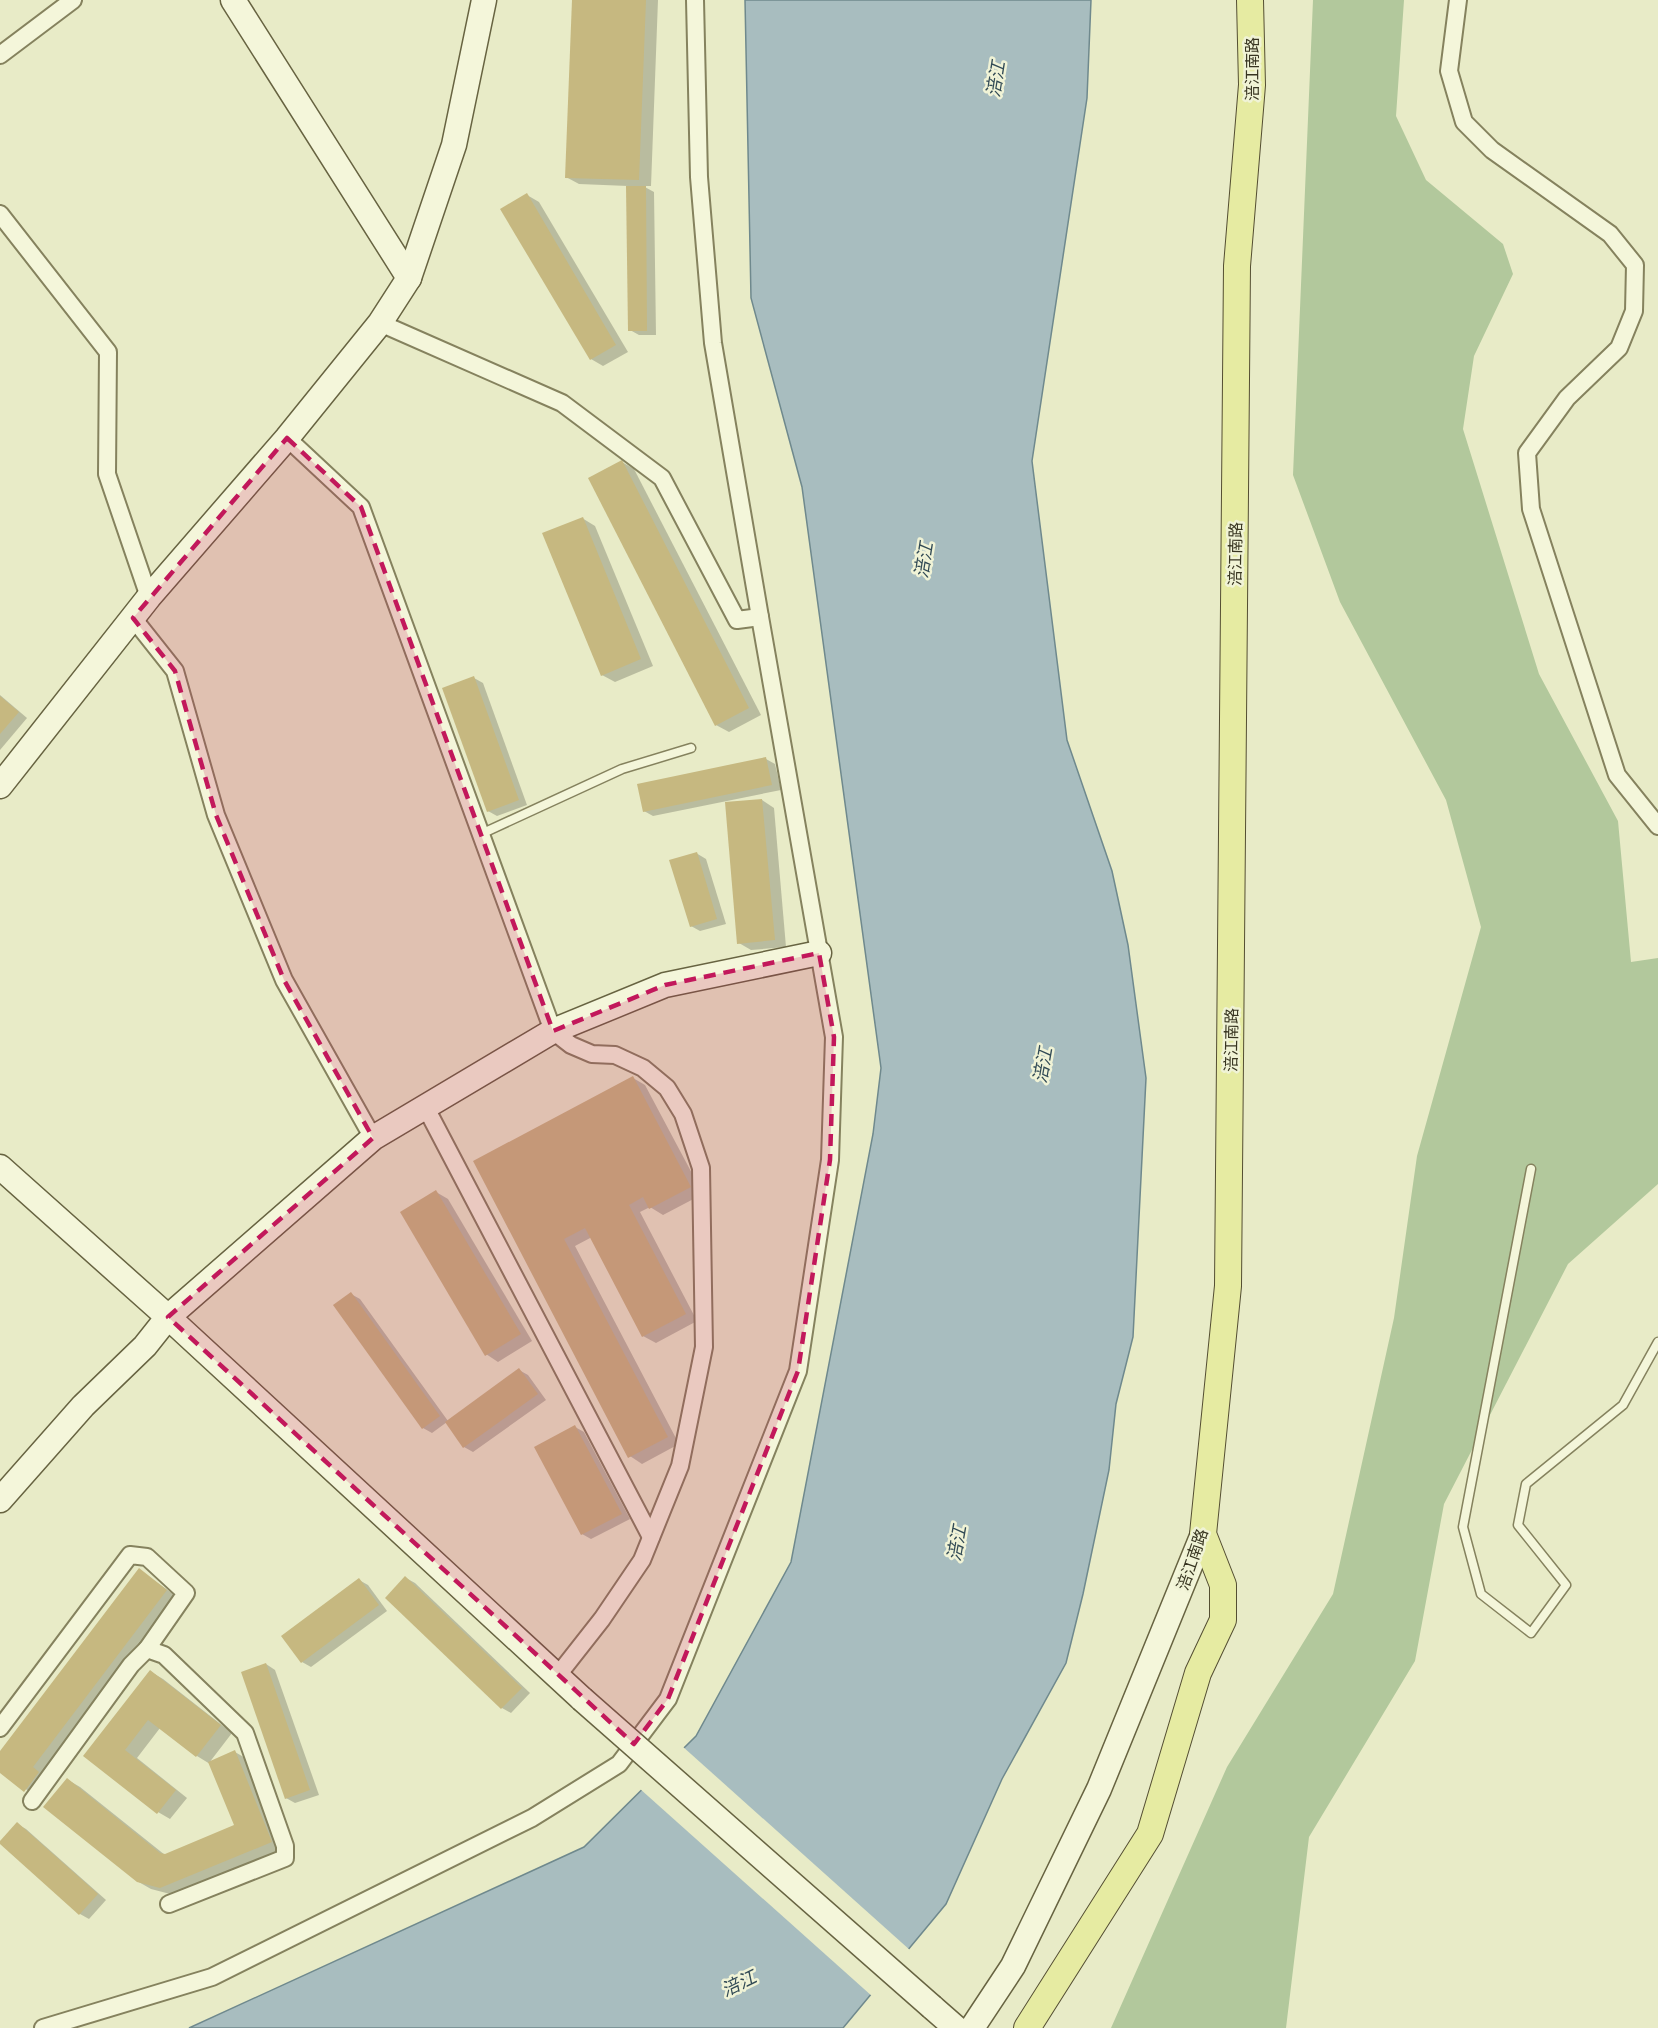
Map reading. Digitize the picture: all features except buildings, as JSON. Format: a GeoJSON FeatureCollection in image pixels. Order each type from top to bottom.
{"type":"FeatureCollection","features":[{"type":"Feature","properties":{"kind":"main road","name":"涪江南路"},"geometry":{"type":"LineString","coordinates":[[1203,1534],[1228,1286],[1237,266],[1252,85],[1250,0]]}},
{"type":"Feature","properties":{"kind":"main road"},"geometry":{"type":"LineString","coordinates":[[1027,2028],[1150,1834],[1198,1673],[1223,1620],[1223,1585],[1203,1534]]}},
{"type":"Feature","properties":{"kind":"street"},"geometry":{"type":"LineString","coordinates":[[0,56],[73,0]]}},
{"type":"Feature","properties":{"kind":"street"},"geometry":{"type":"LineString","coordinates":[[233,0],[409,278]]}},
{"type":"Feature","properties":{"kind":"street"},"geometry":{"type":"LineString","coordinates":[[0,786],[149,597],[287,438],[380,323],[409,278],[454,145],[484,0]]}},
{"type":"Feature","properties":{"kind":"street"},"geometry":{"type":"LineString","coordinates":[[43,2028],[212,1977],[532,1818],[619,1764],[668,1699],[798,1371],[830,1160],[834,1037],[713,343],[699,177],[695,0]]}},
{"type":"Feature","properties":{"kind":"street"},"geometry":{"type":"LineString","coordinates":[[1458,0],[1449,71],[1464,122],[1492,150],[1610,234],[1635,265],[1634,311],[1619,348],[1567,398],[1527,453],[1531,509],[1617,775],[1658,826]]}},
{"type":"Feature","properties":{"kind":"street"},"geometry":{"type":"LineString","coordinates":[[0,214],[108,352],[107,474],[149,597]]}},
{"type":"Feature","properties":{"kind":"street"},"geometry":{"type":"LineString","coordinates":[[380,323],[562,403],[662,478],[737,620],[760,617]]}},
{"type":"Feature","properties":{"kind":"street"},"geometry":{"type":"LineString","coordinates":[[287,438],[361,507],[553,1031],[571,1045],[592,1054],[615,1056],[643,1068],[667,1088],[683,1114],[701,1168],[704,1347],[680,1466],[642,1560],[602,1619],[558,1675]]}},
{"type":"Feature","properties":{"kind":"street"},"geometry":{"type":"LineString","coordinates":[[133,618],[175,671],[216,815],[284,980],[373,1138]]}},
{"type":"Feature","properties":{"kind":"street"},"geometry":{"type":"LineString","coordinates":[[0,1500],[83,1406],[145,1346],[168,1317],[373,1138],[553,1031],[665,985],[819,953]]}},
{"type":"Feature","properties":{"kind":"street"},"geometry":{"type":"LineString","coordinates":[[425,1106],[651,1537]]}},
{"type":"Feature","properties":{"kind":"street"},"geometry":{"type":"LineString","coordinates":[[0,1167],[168,1317],[582,1699],[956,2028]]}},
{"type":"Feature","properties":{"kind":"street","name":"涪江南路"},"geometry":{"type":"LineString","coordinates":[[972,2028],[1013,1966],[1099,1789],[1203,1534]]}},
{"type":"Feature","properties":{"kind":"street"},"geometry":{"type":"LineString","coordinates":[[0,1728],[130,1555],[147,1557],[186,1593],[147,1649],[131,1665],[32,1801]]}},
{"type":"Feature","properties":{"kind":"street"},"geometry":{"type":"LineString","coordinates":[[147,1649],[164,1654],[245,1733],[285,1846],[285,1857],[169,1904]]}},
{"type":"Feature","properties":{"kind":"lane"},"geometry":{"type":"LineString","coordinates":[[481,834],[622,769],[691,748]]}},
{"type":"Feature","properties":{"kind":"lane"},"geometry":{"type":"LineString","coordinates":[[1531,1169],[1463,1527],[1481,1594],[1531,1633],[1566,1585],[1518,1525],[1526,1484],[1623,1405],[1658,1342]]}},
{"type":"Feature","properties":{"kind":"highlighted area"},"geometry":{"type":"Polygon","coordinates":[[[287,438],[361,507],[553,1031],[665,985],[819,953],[834,1037],[830,1160],[798,1371],[668,1699],[634,1744],[168,1317],[373,1138],[284,980],[216,815],[175,671],[133,618],[287,438]]]}},
{"type":"Feature","properties":{"kind":"green space"},"geometry":{"type":"Polygon","coordinates":[[[1313,0],[1404,0],[1396,116],[1426,180],[1503,244],[1513,274],[1474,356],[1463,429],[1539,674],[1618,821],[1631,962],[1658,958],[1658,1184],[1568,1264],[1444,1504],[1415,1661],[1309,1837],[1286,2028],[1111,2028],[1227,1767],[1333,1594],[1394,1318],[1417,1156],[1481,927],[1446,800],[1340,602],[1293,475],[1313,0]]]}},
{"type":"Feature","properties":{"kind":"water","name":"涪江"},"geometry":{"type":"Polygon","coordinates":[[[745,0],[1091,0],[1087,98],[1032,461],[1067,740],[1112,871],[1128,945],[1146,1078],[1133,1337],[1116,1404],[1109,1470],[1066,1663],[1002,1779],[946,1904],[843,2028],[189,2028],[584,1847],[696,1736],[791,1562],[873,1134],[881,1068],[802,487],[751,298],[745,0]]]}},
{"type":"Feature","properties":{"kind":"pier"},"geometry":{"type":"Polygon","coordinates":[[[682,1746],[911,1951],[873,1997],[639,1788],[682,1746]]]}}]}
